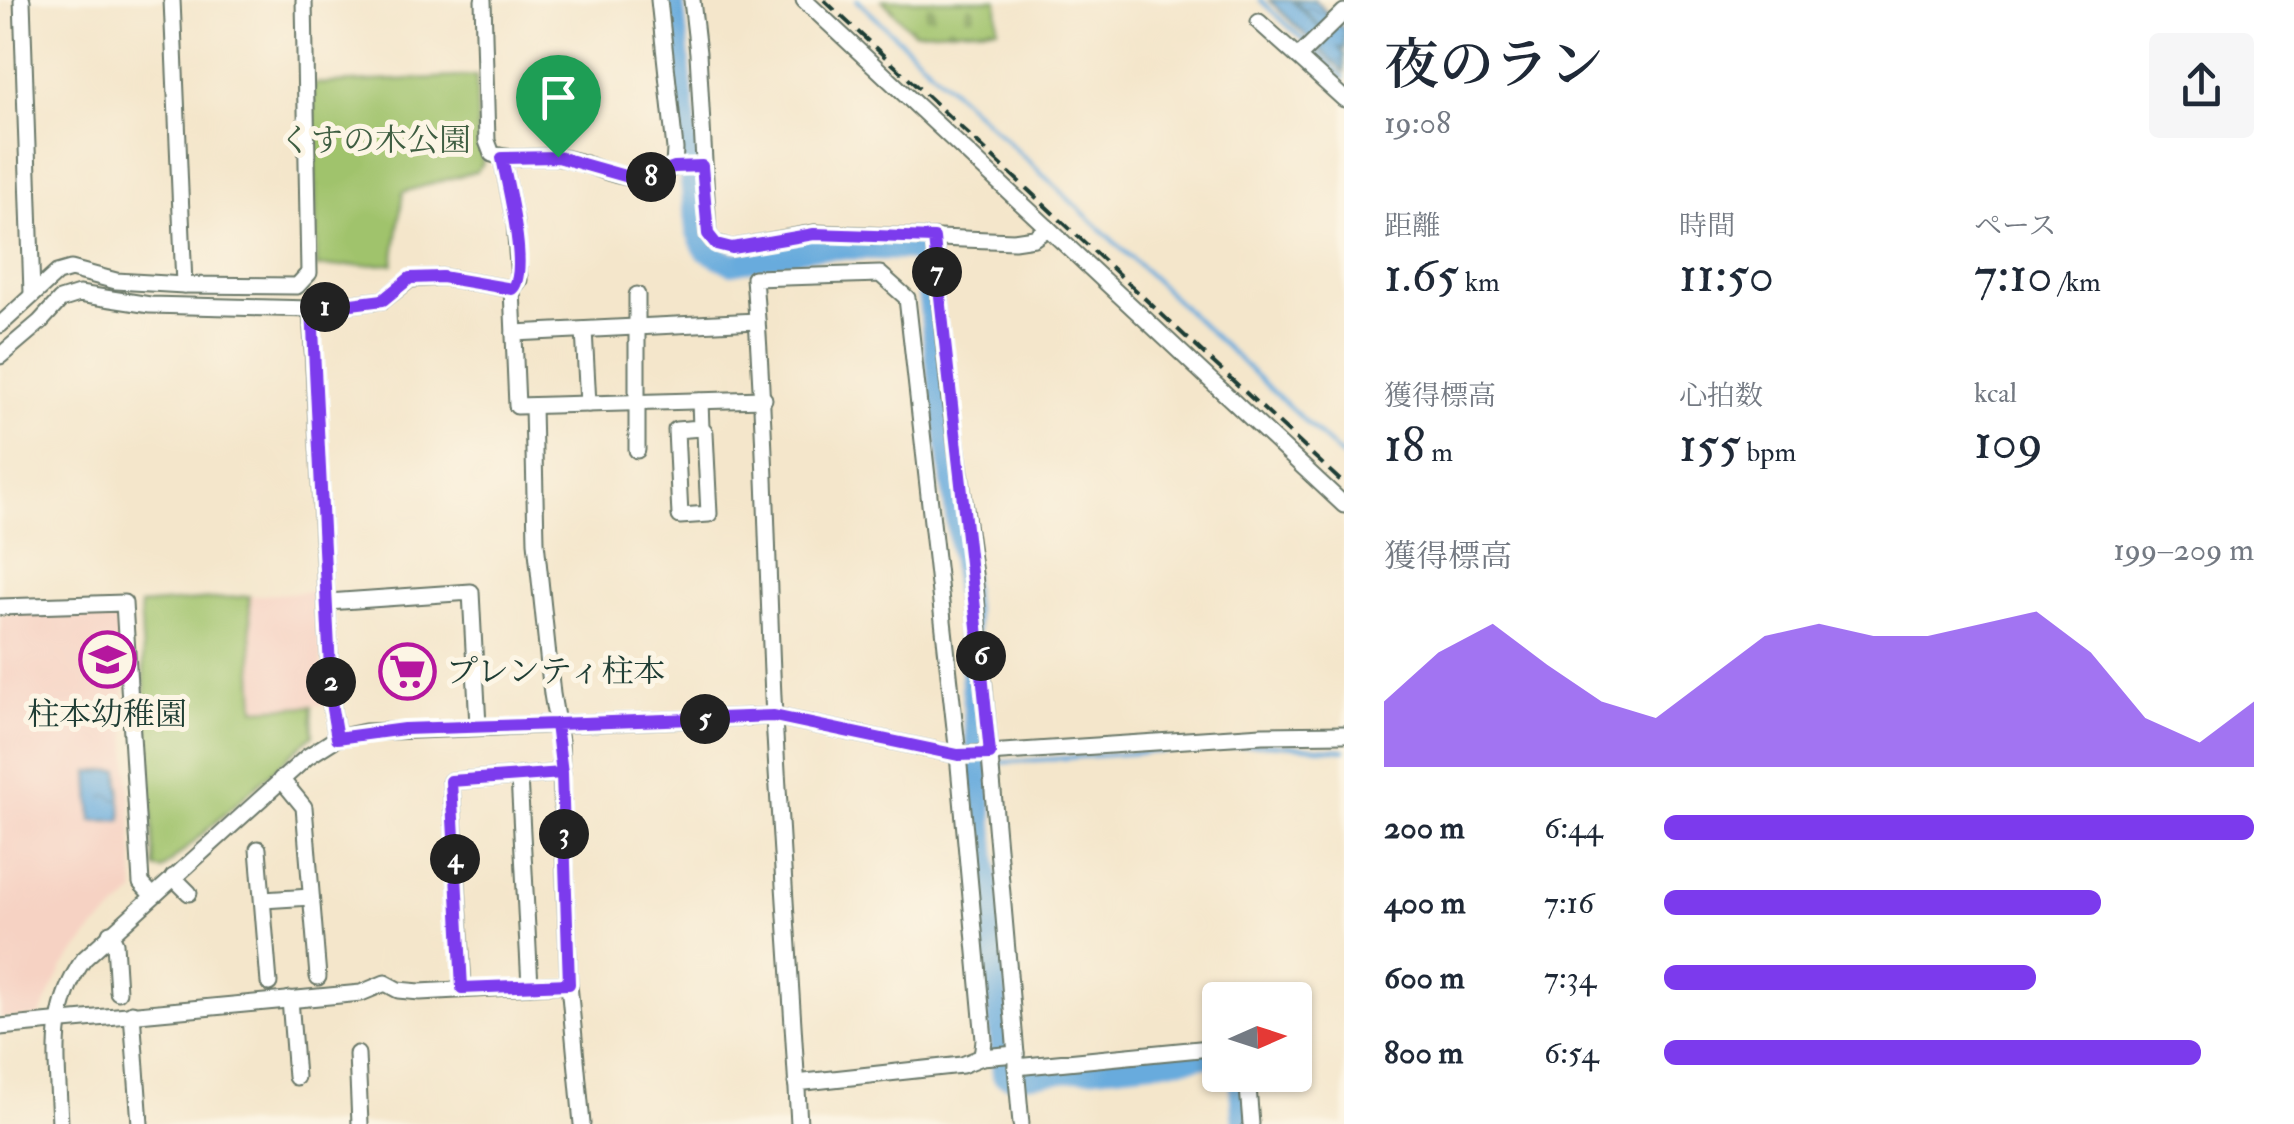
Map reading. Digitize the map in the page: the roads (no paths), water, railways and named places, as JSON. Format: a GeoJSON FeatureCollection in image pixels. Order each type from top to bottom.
{"type":"FeatureCollection","features":[{"type":"Feature","properties":{"kind":"street"},"geometry":{"type":"LineString","coordinates":[[22,0],[32,293]]}},
{"type":"Feature","properties":{"kind":"street"},"geometry":{"type":"LineString","coordinates":[[172,0],[184,285]]}},
{"type":"Feature","properties":{"kind":"street"},"geometry":{"type":"LineString","coordinates":[[0,325],[32,293],[57,273],[70,269],[116,281],[297,286],[309,273],[304,0]]}},
{"type":"Feature","properties":{"kind":"street"},"geometry":{"type":"LineString","coordinates":[[483,0],[486,141],[492,154],[502,158],[558,157],[639,180],[674,167],[702,166]]}},
{"type":"Feature","properties":{"kind":"street"},"geometry":{"type":"LineString","coordinates":[[659,0],[674,167]]}},
{"type":"Feature","properties":{"kind":"street"},"geometry":{"type":"LineString","coordinates":[[692,0],[708,234],[716,244],[732,248],[814,234],[1014,240],[1034,238],[1048,228]]}},
{"type":"Feature","properties":{"kind":"street"},"geometry":{"type":"LineString","coordinates":[[804,0],[1344,505]]}},
{"type":"Feature","properties":{"kind":"street"},"geometry":{"type":"LineString","coordinates":[[1301,54],[1343,12]]}},
{"type":"Feature","properties":{"kind":"street"},"geometry":{"type":"LineString","coordinates":[[1259,22],[1301,54],[1344,99]]}},
{"type":"Feature","properties":{"kind":"street"},"geometry":{"type":"LineString","coordinates":[[502,158],[515,222],[519,280],[512,289],[517,406],[764,399]]}},
{"type":"Feature","properties":{"kind":"street"},"geometry":{"type":"LineString","coordinates":[[934,238],[950,401],[974,574],[1021,1124]]}},
{"type":"Feature","properties":{"kind":"street"},"geometry":{"type":"LineString","coordinates":[[799,1124],[774,716],[763,471],[764,399],[754,278],[880,274],[907,298],[958,755],[984,1040],[982,1057]]}},
{"type":"Feature","properties":{"kind":"street"},"geometry":{"type":"LineString","coordinates":[[0,356],[60,300],[80,294],[150,305],[312,309],[383,300],[410,278],[442,277],[512,289]]}},
{"type":"Feature","properties":{"kind":"street"},"geometry":{"type":"LineString","coordinates":[[636,450],[637,295]]}},
{"type":"Feature","properties":{"kind":"street"},"geometry":{"type":"LineString","coordinates":[[312,309],[332,709],[337,738]]}},
{"type":"Feature","properties":{"kind":"street"},"geometry":{"type":"LineString","coordinates":[[514,333],[757,321]]}},
{"type":"Feature","properties":{"kind":"street"},"geometry":{"type":"LineString","coordinates":[[584,330],[588,404]]}},
{"type":"Feature","properties":{"kind":"street"},"geometry":{"type":"LineString","coordinates":[[700,401],[701,428],[706,432],[710,514],[680,516],[676,430],[701,428]]}},
{"type":"Feature","properties":{"kind":"street"},"geometry":{"type":"LineString","coordinates":[[533,406],[536,542],[562,773],[569,984],[582,1124]]}},
{"type":"Feature","properties":{"kind":"street"},"geometry":{"type":"LineString","coordinates":[[328,602],[471,592],[478,726]]}},
{"type":"Feature","properties":{"kind":"street"},"geometry":{"type":"LineString","coordinates":[[0,607],[124,602],[142,883],[152,895]]}},
{"type":"Feature","properties":{"kind":"street"},"geometry":{"type":"LineString","coordinates":[[60,1124],[58,1021],[70,980],[84,960],[281,779],[337,738],[366,732],[478,726],[774,716],[958,755],[1262,734],[1344,734]]}},
{"type":"Feature","properties":{"kind":"street"},"geometry":{"type":"LineString","coordinates":[[462,988],[451,781],[562,773]]}},
{"type":"Feature","properties":{"kind":"street"},"geometry":{"type":"LineString","coordinates":[[518,776],[530,986]]}},
{"type":"Feature","properties":{"kind":"street"},"geometry":{"type":"LineString","coordinates":[[281,779],[304,807],[318,976]]}},
{"type":"Feature","properties":{"kind":"street"},"geometry":{"type":"LineString","coordinates":[[258,848],[269,983]]}},
{"type":"Feature","properties":{"kind":"street"},"geometry":{"type":"LineString","coordinates":[[173,877],[189,893]]}},
{"type":"Feature","properties":{"kind":"street"},"geometry":{"type":"LineString","coordinates":[[262,900],[312,896]]}},
{"type":"Feature","properties":{"kind":"street"},"geometry":{"type":"LineString","coordinates":[[110,933],[115,943],[118,992]]}},
{"type":"Feature","properties":{"kind":"street"},"geometry":{"type":"LineString","coordinates":[[0,1027],[360,993],[386,983],[408,991],[569,984]]}},
{"type":"Feature","properties":{"kind":"street"},"geometry":{"type":"LineString","coordinates":[[290,999],[296,1077]]}},
{"type":"Feature","properties":{"kind":"street"},"geometry":{"type":"LineString","coordinates":[[132,1013],[140,1124]]}},
{"type":"Feature","properties":{"kind":"street"},"geometry":{"type":"LineString","coordinates":[[796,1083],[962,1065],[982,1057],[1016,1061],[1202,1048]]}},
{"type":"Feature","properties":{"kind":"street"},"geometry":{"type":"LineString","coordinates":[[356,1054],[360,1124]]}},
{"type":"Feature","properties":{"kind":"street"},"geometry":{"type":"LineString","coordinates":[[1249,1092],[1251,1124]]}},
{"type":"Feature","properties":{"kind":"water"},"geometry":{"type":"Polygon","coordinates":[[[1269,0],[1291,0],[1326,33],[1294,0],[1314,0],[1344,29],[1344,49],[1339,48],[1344,54],[1344,72],[1269,0]]]}},
{"type":"Feature","properties":{"kind":"water"},"geometry":{"type":"Polygon","coordinates":[[[119,770],[122,820],[92,821],[89,772],[119,770]]]}},
{"type":"Feature","properties":{"kind":"waterway"},"geometry":{"type":"LineString","coordinates":[[673,0],[696,230],[705,250],[732,264],[813,248],[917,250],[924,261],[963,571],[1003,1075],[1202,1057]]}},
{"type":"Feature","properties":{"kind":"waterway"},"geometry":{"type":"LineString","coordinates":[[857,0],[1344,458]]}},
{"type":"Feature","properties":{"kind":"waterway"},"geometry":{"type":"LineString","coordinates":[[1260,0],[1308,44]]}},
{"type":"Feature","properties":{"kind":"waterway"},"geometry":{"type":"LineString","coordinates":[[1315,50],[1344,78]]}},
{"type":"Feature","properties":{"kind":"waterway"},"geometry":{"type":"LineString","coordinates":[[995,763],[1267,744],[1344,750]]}},
{"type":"Feature","properties":{"kind":"waterway"},"geometry":{"type":"LineString","coordinates":[[1240,1092],[1243,1124]]}},
{"type":"Feature","properties":{"kind":"railway"},"geometry":{"type":"LineString","coordinates":[[824,0],[1344,484]]}},
{"type":"Feature","properties":{"kind":"place","name":"柱本幼稚園"},"geometry":{"type":"Point","coordinates":[107,660]}},
{"type":"Feature","properties":{"kind":"place","name":"プレンティ柱本"},"geometry":{"type":"Point","coordinates":[407,671]}},
{"type":"Feature","properties":{"kind":"park label","name":"くすの木公園"},"geometry":{"type":"Point","coordinates":[375,140]}}]}
